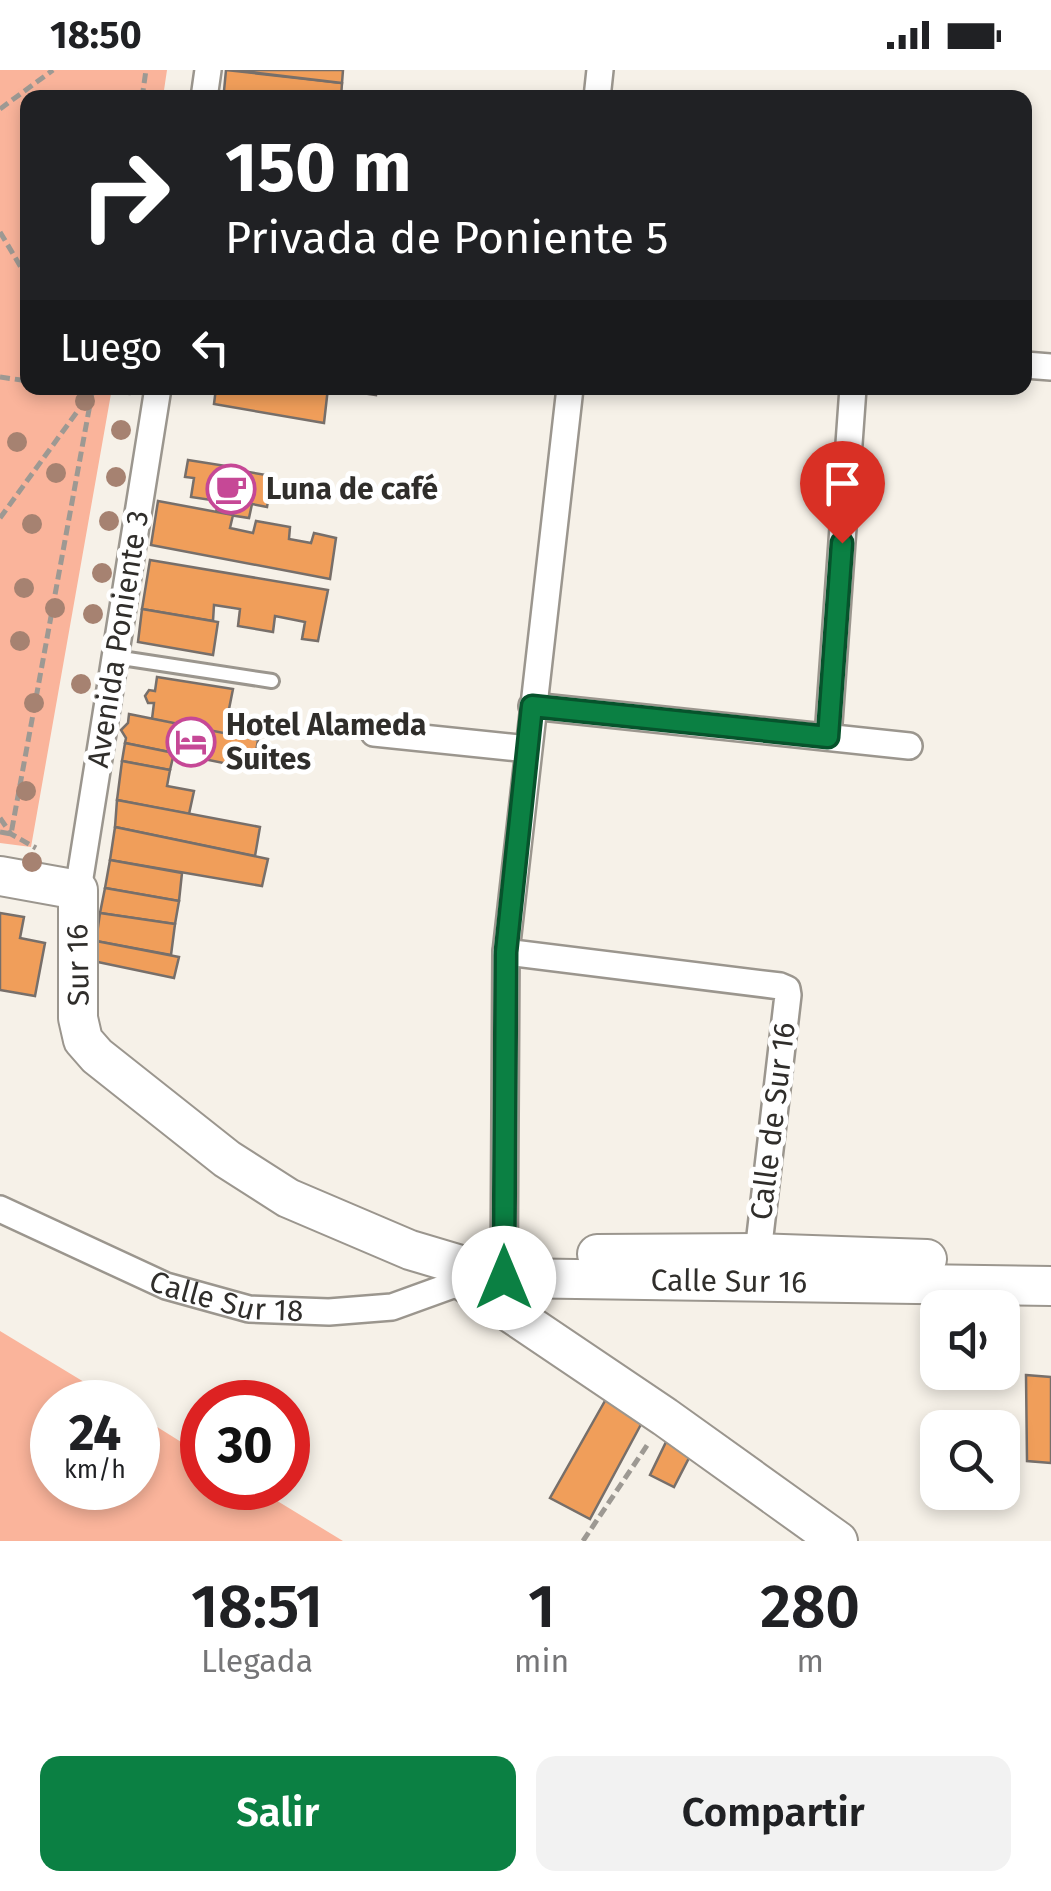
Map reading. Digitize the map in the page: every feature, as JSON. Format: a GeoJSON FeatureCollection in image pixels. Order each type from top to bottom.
{"type":"FeatureCollection","features":[{"type":"Feature","properties":{"kind":"main road"},"geometry":{"type":"LineString","coordinates":[[0,876],[80,874]]}},
{"type":"Feature","properties":{"kind":"main road","name":"Sur 16"},"geometry":{"type":"LineString","coordinates":[[80,874],[78,1018],[83,1040]]}},
{"type":"Feature","properties":{"kind":"main road","name":"Calle Sur 16"},"geometry":{"type":"LineString","coordinates":[[83,1040],[97,1056],[227,1159],[272,1188],[410,1250],[504,1267],[1051,1286]]}},
{"type":"Feature","properties":{"kind":"main road"},"geometry":{"type":"LineString","coordinates":[[410,1250],[464,1281],[838,1541]]}},
{"type":"Feature","properties":{"kind":"main road","name":"Calle Sur 16"},"geometry":{"type":"LineString","coordinates":[[504,1267],[758,1253],[1051,1263]]}},
{"type":"Feature","properties":{"kind":"street","name":"Avenida Poniente 3"},"geometry":{"type":"LineString","coordinates":[[80,874],[156,395]]}},
{"type":"Feature","properties":{"kind":"street"},"geometry":{"type":"LineString","coordinates":[[504,1267],[506,952],[569,395]]}},
{"type":"Feature","properties":{"kind":"street"},"geometry":{"type":"LineString","coordinates":[[828,737],[852,395]]}},
{"type":"Feature","properties":{"kind":"street"},"geometry":{"type":"LineString","coordinates":[[532,706],[909,746]]}},
{"type":"Feature","properties":{"kind":"street"},"geometry":{"type":"LineString","coordinates":[[374,733],[528,749]]}},
{"type":"Feature","properties":{"kind":"street","name":"Calle de Sur 16"},"geometry":{"type":"LineString","coordinates":[[506,952],[780,986],[786,990],[758,1253]]}},
{"type":"Feature","properties":{"kind":"street","name":"Calle Sur 18"},"geometry":{"type":"LineString","coordinates":[[0,1209],[166,1286],[250,1309],[329,1312],[392,1307],[464,1281]]}},
{"type":"Feature","properties":{"kind":"lane"},"geometry":{"type":"LineString","coordinates":[[115,657],[272,681]]}},
{"type":"Feature","properties":{"kind":"path"},"geometry":{"type":"LineString","coordinates":[[25,90],[53,70]]}},
{"type":"Feature","properties":{"kind":"path"},"geometry":{"type":"LineString","coordinates":[[0,232],[20,266]]}},
{"type":"Feature","properties":{"kind":"path"},"geometry":{"type":"LineString","coordinates":[[0,518],[87,395]]}},
{"type":"Feature","properties":{"kind":"path"},"geometry":{"type":"LineString","coordinates":[[11,834],[91,395]]}},
{"type":"Feature","properties":{"kind":"path"},"geometry":{"type":"LineString","coordinates":[[0,818],[11,834],[80,874]]}},
{"type":"Feature","properties":{"kind":"path"},"geometry":{"type":"LineString","coordinates":[[0,832],[11,834]]}},
{"type":"Feature","properties":{"kind":"path"},"geometry":{"type":"LineString","coordinates":[[583,1541],[665,1418]]}},
{"type":"Feature","properties":{"kind":"shaded area"},"geometry":{"type":"Polygon","coordinates":[[[0,70],[167,70],[164,90],[20,90],[20,395],[111,395],[31,847],[0,843],[0,70]]]}},
{"type":"Feature","properties":{"kind":"shaded area"},"geometry":{"type":"Polygon","coordinates":[[[0,1331],[81,1380],[30,1380],[30,1510],[160,1510],[160,1429],[180,1441],[180,1510],[292,1510],[343,1541],[0,1541],[0,1331]]]}},
{"type":"Feature","properties":{"kind":"building"},"geometry":{"type":"Polygon","coordinates":[[[226,70],[342,83],[342,90],[224,90],[226,70]]]}},
{"type":"Feature","properties":{"kind":"building"},"geometry":{"type":"Polygon","coordinates":[[[234,70],[343,70],[342,83],[234,70]]]}},
{"type":"Feature","properties":{"kind":"building"},"geometry":{"type":"Polygon","coordinates":[[[215,395],[327,395],[324,423],[214,404],[215,395]]]}},
{"type":"Feature","properties":{"kind":"building","name":"Luna de café"},"geometry":{"type":"Polygon","coordinates":[[[188,460],[226,466],[224,479],[235,481],[237,470],[272,476],[267,507],[252,504],[249,518],[216,513],[218,501],[191,497],[194,478],[185,477],[188,460]]]}},
{"type":"Feature","properties":{"kind":"building"},"geometry":{"type":"Polygon","coordinates":[[[158,501],[233,515],[230,528],[253,533],[256,521],[290,527],[289,539],[311,543],[314,533],[336,538],[330,579],[151,545],[158,501]]]}},
{"type":"Feature","properties":{"kind":"building"},"geometry":{"type":"Polygon","coordinates":[[[150,560],[328,590],[318,641],[302,639],[305,622],[275,616],[273,632],[238,626],[240,609],[214,605],[213,621],[142,609],[150,560]]]}},
{"type":"Feature","properties":{"kind":"building"},"geometry":{"type":"Polygon","coordinates":[[[142,609],[218,622],[213,655],[138,642],[142,609]]]}},
{"type":"Feature","properties":{"kind":"building"},"geometry":{"type":"Polygon","coordinates":[[[157,677],[233,689],[224,734],[152,719],[154,703],[148,703],[145,696],[149,690],[155,691],[157,677]]]}},
{"type":"Feature","properties":{"kind":"building","name":"Hotel Alameda Suites"},"geometry":{"type":"Polygon","coordinates":[[[129,714],[258,740],[253,769],[125,743],[121,730],[128,723],[129,714]]]}},
{"type":"Feature","properties":{"kind":"building"},"geometry":{"type":"Polygon","coordinates":[[[125,743],[174,753],[170,770],[122,761],[125,743]]]}},
{"type":"Feature","properties":{"kind":"building"},"geometry":{"type":"Polygon","coordinates":[[[122,761],[170,770],[167,786],[194,791],[189,814],[117,800],[122,761]]]}},
{"type":"Feature","properties":{"kind":"building"},"geometry":{"type":"Polygon","coordinates":[[[117,800],[260,827],[255,856],[115,827],[117,800]]]}},
{"type":"Feature","properties":{"kind":"building"},"geometry":{"type":"Polygon","coordinates":[[[115,827],[268,859],[262,886],[110,860],[115,827]]]}},
{"type":"Feature","properties":{"kind":"building"},"geometry":{"type":"Polygon","coordinates":[[[110,860],[182,873],[179,901],[105,888],[110,860]]]}},
{"type":"Feature","properties":{"kind":"building"},"geometry":{"type":"Polygon","coordinates":[[[105,888],[179,901],[175,924],[100,913],[105,888]]]}},
{"type":"Feature","properties":{"kind":"building"},"geometry":{"type":"Polygon","coordinates":[[[0,913],[24,917],[20,938],[45,943],[35,996],[0,990],[0,913]]]}},
{"type":"Feature","properties":{"kind":"building"},"geometry":{"type":"Polygon","coordinates":[[[100,913],[175,924],[171,955],[96,941],[100,913]]]}},
{"type":"Feature","properties":{"kind":"building"},"geometry":{"type":"Polygon","coordinates":[[[96,941],[179,957],[174,978],[93,961],[96,941]]]}},
{"type":"Feature","properties":{"kind":"building"},"geometry":{"type":"Polygon","coordinates":[[[1026,1375],[1051,1377],[1051,1463],[1027,1461],[1026,1375]]]}},
{"type":"Feature","properties":{"kind":"building"},"geometry":{"type":"Polygon","coordinates":[[[610,1392],[645,1417],[590,1519],[550,1498],[610,1392]]]}},
{"type":"Feature","properties":{"kind":"building"},"geometry":{"type":"Polygon","coordinates":[[[666,1442],[691,1454],[674,1487],[650,1475],[666,1442]]]}},
{"type":"Feature","properties":{"kind":"place","name":"Luna de café"},"geometry":{"type":"Point","coordinates":[231,489]}},
{"type":"Feature","properties":{"kind":"place","name":"Hotel Alameda Suites"},"geometry":{"type":"Point","coordinates":[191,742]}},
{"type":"Feature","properties":{"kind":"route"},"geometry":{"type":"LineString","coordinates":[[504,1278],[506,952],[532,706],[828,737],[842,543]]}}]}
